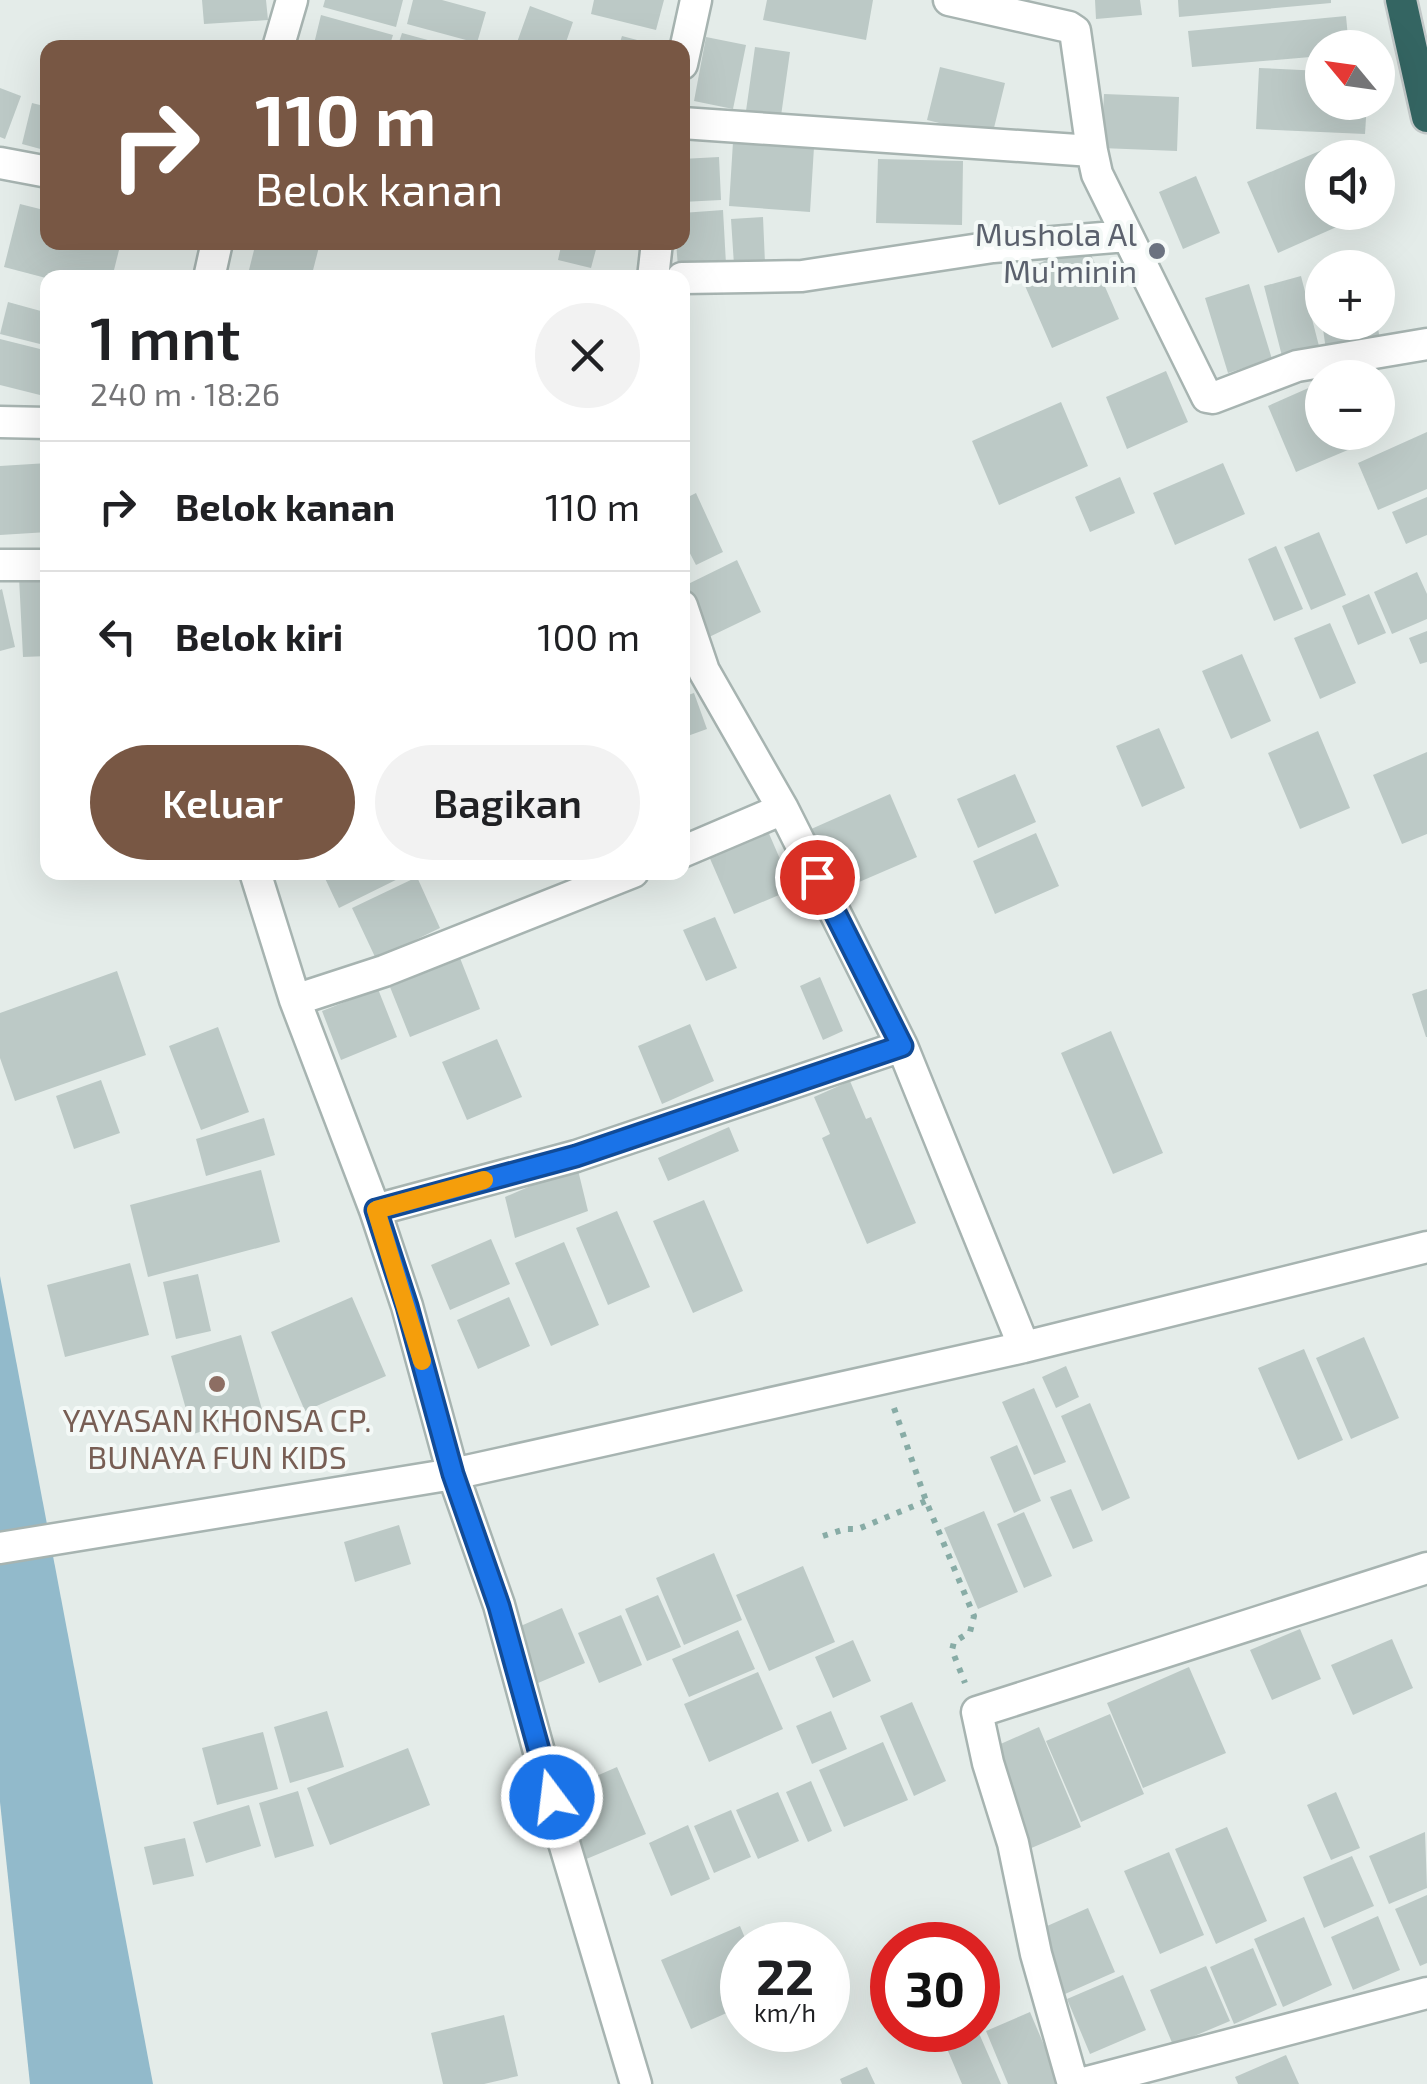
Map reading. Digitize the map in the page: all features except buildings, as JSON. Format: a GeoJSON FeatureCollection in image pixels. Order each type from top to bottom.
{"type":"FeatureCollection","features":[{"type":"Feature","properties":{"kind":"highway"},"geometry":{"type":"LineString","coordinates":[[1402,0],[1427,117]]}},
{"type":"Feature","properties":{"kind":"street"},"geometry":{"type":"LineString","coordinates":[[280,40],[292,0]]}},
{"type":"Feature","properties":{"kind":"street"},"geometry":{"type":"LineString","coordinates":[[687,40],[696,0]]}},
{"type":"Feature","properties":{"kind":"street"},"geometry":{"type":"LineString","coordinates":[[949,0],[1069,27],[1075,32],[1098,174],[1207,397],[1296,366],[1427,344]]}},
{"type":"Feature","properties":{"kind":"street"},"geometry":{"type":"LineString","coordinates":[[690,125],[1092,151]]}},
{"type":"Feature","properties":{"kind":"street"},"geometry":{"type":"LineString","coordinates":[[0,163],[40,170]]}},
{"type":"Feature","properties":{"kind":"street"},"geometry":{"type":"LineString","coordinates":[[690,278],[802,276],[993,248],[1127,236]]}},
{"type":"Feature","properties":{"kind":"street"},"geometry":{"type":"LineString","coordinates":[[0,422],[40,423]]}},
{"type":"Feature","properties":{"kind":"street"},"geometry":{"type":"LineString","coordinates":[[0,565],[40,565]]}},
{"type":"Feature","properties":{"kind":"street"},"geometry":{"type":"LineString","coordinates":[[693,676],[783,809],[902,1046],[1024,1347]]}},
{"type":"Feature","properties":{"kind":"street"},"geometry":{"type":"LineString","coordinates":[[690,849],[783,809]]}},
{"type":"Feature","properties":{"kind":"street"},"geometry":{"type":"LineString","coordinates":[[258,880],[295,1000],[376,1210],[407,1306],[453,1474],[499,1606],[636,2084]]}},
{"type":"Feature","properties":{"kind":"street"},"geometry":{"type":"LineString","coordinates":[[295,1000],[384,971],[613,880]]}},
{"type":"Feature","properties":{"kind":"street"},"geometry":{"type":"LineString","coordinates":[[376,1210],[576,1156],[902,1046]]}},
{"type":"Feature","properties":{"kind":"street"},"geometry":{"type":"LineString","coordinates":[[0,1548],[453,1474],[1024,1347],[1427,1247]]}},
{"type":"Feature","properties":{"kind":"street"},"geometry":{"type":"LineString","coordinates":[[1072,2084],[977,1712],[1427,1568]]}},
{"type":"Feature","properties":{"kind":"street"},"geometry":{"type":"LineString","coordinates":[[1080,2084],[1427,1993]]}},
{"type":"Feature","properties":{"kind":"path"},"geometry":{"type":"LineString","coordinates":[[885,1378],[926,1501],[974,1616],[970,1632],[954,1642],[952,1650],[977,1712]]}},
{"type":"Feature","properties":{"kind":"path"},"geometry":{"type":"LineString","coordinates":[[823,1536],[858,1529],[926,1501]]}},
{"type":"Feature","properties":{"kind":"water"},"geometry":{"type":"Polygon","coordinates":[[[0,1276],[153,2084],[30,2084],[0,1802],[0,1276]]]}},
{"type":"Feature","properties":{"kind":"slow traffic"},"geometry":{"type":"LineString","coordinates":[[422,1361],[376,1210],[484,1180]]}},
{"type":"Feature","properties":{"kind":"place","name":"Mushola Al Mu'minin"},"geometry":{"type":"Point","coordinates":[1157,251]}},
{"type":"Feature","properties":{"kind":"place","name":"YAYASAN KHONSA CP. BUNAYA FUN KIDS"},"geometry":{"type":"Point","coordinates":[217,1384]}},
{"type":"Feature","properties":{"kind":"route"},"geometry":{"type":"LineString","coordinates":[[552,1797],[499,1606],[453,1474],[376,1210],[576,1156],[902,1046],[817,877]]}}]}
